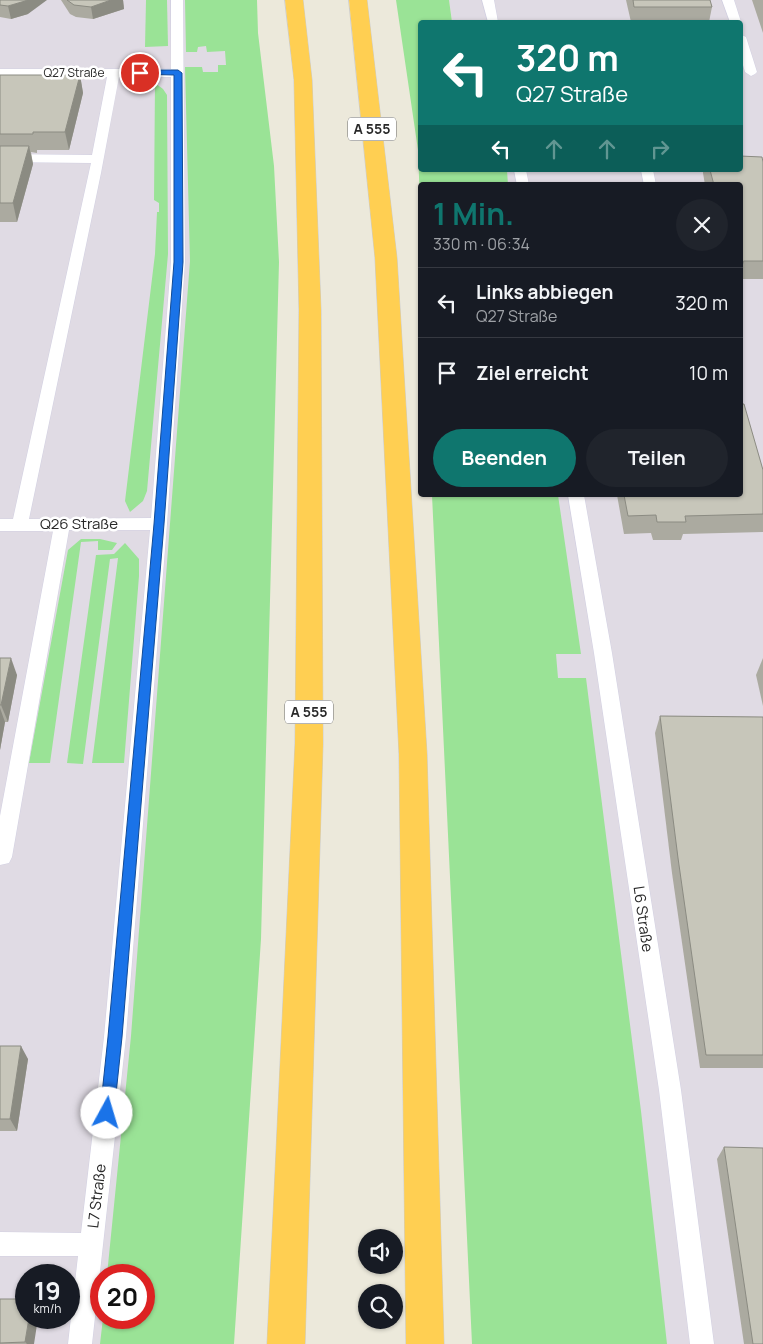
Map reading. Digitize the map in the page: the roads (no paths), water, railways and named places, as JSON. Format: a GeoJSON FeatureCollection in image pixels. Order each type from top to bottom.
{"type":"FeatureCollection","features":[{"type":"Feature","properties":{"kind":"highway","name":"A 555"},"geometry":{"type":"LineString","coordinates":[[286,1344],[310,724],[310,310],[303,80],[294,0]]}},
{"type":"Feature","properties":{"kind":"highway","name":"A 555"},"geometry":{"type":"LineString","coordinates":[[358,0],[386,258],[413,754],[425,1344]]}},
{"type":"Feature","properties":{"kind":"lane","name":"L7 Straße"},"geometry":{"type":"LineString","coordinates":[[80,1344],[115,1037],[159,524],[178,262],[177,0]]}},
{"type":"Feature","properties":{"kind":"lane"},"geometry":{"type":"LineString","coordinates":[[488,0],[493,20]]}},
{"type":"Feature","properties":{"kind":"lane"},"geometry":{"type":"LineString","coordinates":[[728,0],[735,20]]}},
{"type":"Feature","properties":{"kind":"lane"},"geometry":{"type":"LineString","coordinates":[[743,44],[756,74]]}},
{"type":"Feature","properties":{"kind":"lane","name":"Q27 Straße"},"geometry":{"type":"LineString","coordinates":[[0,73],[178,73]]}},
{"type":"Feature","properties":{"kind":"lane"},"geometry":{"type":"LineString","coordinates":[[20,525],[114,73]]}},
{"type":"Feature","properties":{"kind":"lane"},"geometry":{"type":"LineString","coordinates":[[0,158],[97,159]]}},
{"type":"Feature","properties":{"kind":"lane","name":"L6 Straße"},"geometry":{"type":"LineString","coordinates":[[576,497],[603,653],[670,1090],[702,1344]]}},
{"type":"Feature","properties":{"kind":"lane"},"geometry":{"type":"LineString","coordinates":[[0,857],[2,857],[62,524]]}},
{"type":"Feature","properties":{"kind":"lane","name":"Q26 Straße"},"geometry":{"type":"LineString","coordinates":[[0,525],[159,524]]}},
{"type":"Feature","properties":{"kind":"lane"},"geometry":{"type":"LineString","coordinates":[[0,1244],[92,1245]]}}]}
